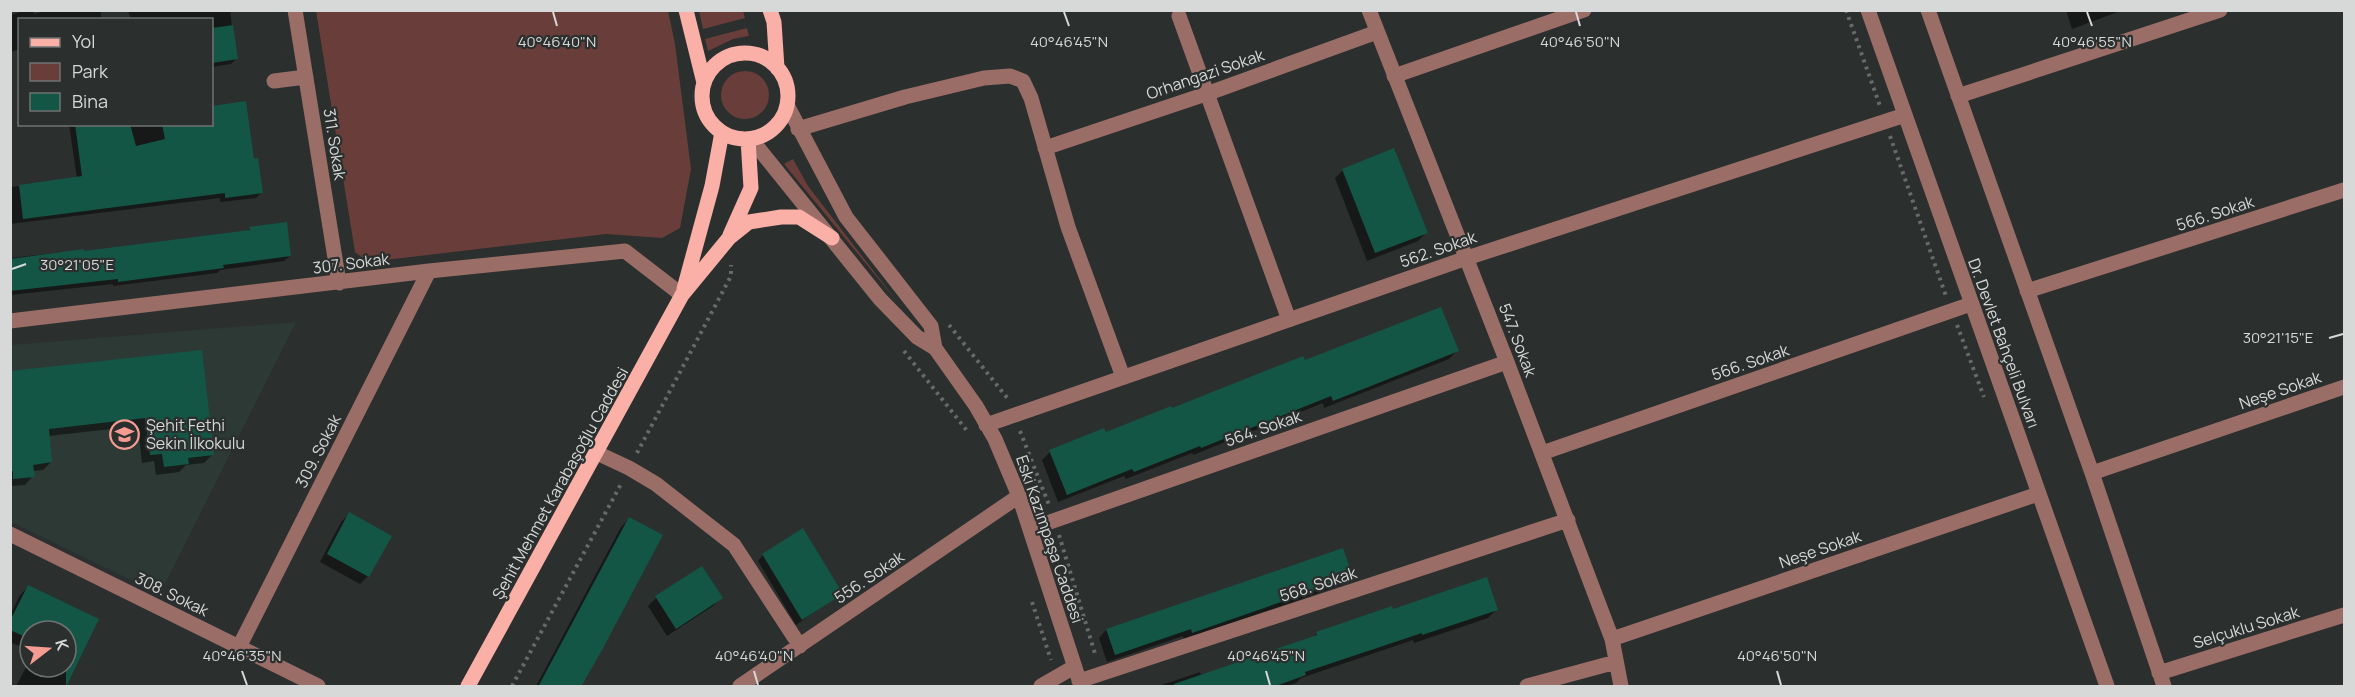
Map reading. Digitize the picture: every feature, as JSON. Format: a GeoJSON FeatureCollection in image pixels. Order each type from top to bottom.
{"type":"FeatureCollection","features":[{"type":"Feature","properties":{"kind":"main road"},"geometry":{"type":"LineString","coordinates":[[687,10],[704,83],[702,97],[711,123],[734,138],[750,139],[764,135],[774,128],[783,118],[788,105],[785,79],[777,68],[759,55],[736,54],[717,64],[704,83]]}},
{"type":"Feature","properties":{"kind":"main road"},"geometry":{"type":"LineString","coordinates":[[770,10],[774,22],[777,68]]}},
{"type":"Feature","properties":{"kind":"main road","name":"Şehit Mehmet Karabaşoğlu Caddesi"},"geometry":{"type":"LineString","coordinates":[[682,296],[712,186],[722,132]]}},
{"type":"Feature","properties":{"kind":"main road"},"geometry":{"type":"LineString","coordinates":[[729,238],[751,188],[750,139]]}},
{"type":"Feature","properties":{"kind":"main road"},"geometry":{"type":"LineString","coordinates":[[729,238],[749,222],[781,217],[799,217],[832,238]]}},
{"type":"Feature","properties":{"kind":"main road","name":"Şehit Mehmet Karabaşoğlu Caddesi"},"geometry":{"type":"LineString","coordinates":[[468,687],[682,296],[729,238]]}},
{"type":"Feature","properties":{"kind":"street","name":"311. Sokak"},"geometry":{"type":"LineString","coordinates":[[295,10],[339,283]]}},
{"type":"Feature","properties":{"kind":"street","name":"547. Sokak"},"geometry":{"type":"LineString","coordinates":[[1369,10],[1568,520],[1612,639],[1621,687]]}},
{"type":"Feature","properties":{"kind":"street"},"geometry":{"type":"LineString","coordinates":[[1394,76],[1584,10]]}},
{"type":"Feature","properties":{"kind":"street","name":"Dr. Devlet Bahçeli Bulvarı"},"geometry":{"type":"LineString","coordinates":[[1868,10],[2107,687]]}},
{"type":"Feature","properties":{"kind":"street"},"geometry":{"type":"LineString","coordinates":[[1928,10],[2092,473],[2161,680]]}},
{"type":"Feature","properties":{"kind":"street"},"geometry":{"type":"LineString","coordinates":[[1958,96],[2220,10]]}},
{"type":"Feature","properties":{"kind":"street"},"geometry":{"type":"LineString","coordinates":[[1179,16],[1209,93],[1289,320]]}},
{"type":"Feature","properties":{"kind":"street","name":"Orhangazi Sokak"},"geometry":{"type":"LineString","coordinates":[[1045,148],[1209,93],[1377,32]]}},
{"type":"Feature","properties":{"kind":"street"},"geometry":{"type":"LineString","coordinates":[[798,129],[905,97],[984,78],[1011,76],[1023,81],[1031,98],[1068,227],[1123,377]]}},
{"type":"Feature","properties":{"kind":"street"},"geometry":{"type":"LineString","coordinates":[[274,81],[306,77]]}},
{"type":"Feature","properties":{"kind":"street","name":"Eski Kazımpaşa Caddesi"},"geometry":{"type":"LineString","coordinates":[[788,105],[798,129],[846,217],[931,326],[935,348]]}},
{"type":"Feature","properties":{"kind":"street","name":"562. Sokak"},"geometry":{"type":"LineString","coordinates":[[986,425],[1467,258],[1905,115]]}},
{"type":"Feature","properties":{"kind":"street","name":"Eski Kazımpaşa Caddesi"},"geometry":{"type":"LineString","coordinates":[[750,139],[880,299],[917,337],[935,348],[976,406],[1019,496],[1078,678]]}},
{"type":"Feature","properties":{"kind":"street","name":"566. Sokak"},"geometry":{"type":"LineString","coordinates":[[2027,291],[2344,190]]}},
{"type":"Feature","properties":{"kind":"street","name":"307. Sokak"},"geometry":{"type":"LineString","coordinates":[[10,321],[626,251],[682,296]]}},
{"type":"Feature","properties":{"kind":"street","name":"309. Sokak"},"geometry":{"type":"LineString","coordinates":[[239,647],[429,272]]}},
{"type":"Feature","properties":{"kind":"street","name":"566. Sokak"},"geometry":{"type":"LineString","coordinates":[[1542,453],[1971,304]]}},
{"type":"Feature","properties":{"kind":"street","name":"564. Sokak"},"geometry":{"type":"LineString","coordinates":[[1030,528],[1508,362]]}},
{"type":"Feature","properties":{"kind":"street","name":"Neşe Sokak"},"geometry":{"type":"LineString","coordinates":[[2092,473],[2344,387]]}},
{"type":"Feature","properties":{"kind":"street"},"geometry":{"type":"LineString","coordinates":[[597,453],[656,484],[734,545],[800,646]]}},
{"type":"Feature","properties":{"kind":"street","name":"Neşe Sokak"},"geometry":{"type":"LineString","coordinates":[[1612,639],[2038,494]]}},
{"type":"Feature","properties":{"kind":"street","name":"556. Sokak"},"geometry":{"type":"LineString","coordinates":[[740,687],[1019,496]]}},
{"type":"Feature","properties":{"kind":"street","name":"568. Sokak"},"geometry":{"type":"LineString","coordinates":[[1041,687],[1056,677],[1078,678],[1568,520]]}},
{"type":"Feature","properties":{"kind":"street","name":"308. Sokak"},"geometry":{"type":"LineString","coordinates":[[10,534],[318,687]]}},
{"type":"Feature","properties":{"kind":"street","name":"Selçuklu Sokak"},"geometry":{"type":"LineString","coordinates":[[2161,680],[2344,615]]}},
{"type":"Feature","properties":{"kind":"street"},"geometry":{"type":"LineString","coordinates":[[1527,687],[1616,662]]}},
{"type":"Feature","properties":{"kind":"path"},"geometry":{"type":"LineString","coordinates":[[512,687],[730,276],[734,256]]}},
{"type":"Feature","properties":{"kind":"path"},"geometry":{"type":"LineString","coordinates":[[904,351],[973,439]]}},
{"type":"Feature","properties":{"kind":"path"},"geometry":{"type":"LineString","coordinates":[[1029,591],[1056,677]]}},
{"type":"Feature","properties":{"kind":"shaded area","name":"Şehit Fethi Sekin İlkokulu"},"geometry":{"type":"Polygon","coordinates":[[[296,322],[160,594],[11,522],[10,345],[296,322]]]}},
{"type":"Feature","properties":{"kind":"green space"},"geometry":{"type":"Polygon","coordinates":[[[316,11],[668,11],[675,44],[691,169],[680,228],[662,238],[606,234],[368,262],[355,252],[316,11]]]}},
{"type":"Feature","properties":{"kind":"green space"},"geometry":{"type":"Polygon","coordinates":[[[699,11],[743,11],[745,18],[703,29],[699,11]]]}},
{"type":"Feature","properties":{"kind":"green space"},"geometry":{"type":"Polygon","coordinates":[[[747,28],[749,36],[733,39],[708,51],[705,39],[747,28]]]}},
{"type":"Feature","properties":{"kind":"green space"},"geometry":{"type":"Polygon","coordinates":[[[745,71],[762,78],[769,95],[762,112],[745,119],[728,112],[721,95],[728,78],[745,71]]]}},
{"type":"Feature","properties":{"kind":"green space"},"geometry":{"type":"Polygon","coordinates":[[[793,159],[808,186],[899,304],[784,164],[793,159]]]}},
{"type":"Feature","properties":{"kind":"building"},"geometry":{"type":"Polygon","coordinates":[[[233,25],[238,59],[213,63],[213,28],[233,25]]]}},
{"type":"Feature","properties":{"kind":"building"},"geometry":{"type":"Polygon","coordinates":[[[246,101],[254,159],[258,158],[263,193],[225,198],[225,193],[23,219],[19,185],[82,176],[75,126],[131,126],[136,146],[165,139],[162,126],[213,126],[213,106],[246,101]]]}},
{"type":"Feature","properties":{"kind":"building"},"geometry":{"type":"Polygon","coordinates":[[[1394,148],[1428,233],[1375,253],[1342,169],[1394,148]]]}},
{"type":"Feature","properties":{"kind":"building"},"geometry":{"type":"Polygon","coordinates":[[[287,222],[291,256],[223,265],[224,268],[118,282],[118,279],[10,291],[10,259],[250,230],[249,227],[287,222]]]}},
{"type":"Feature","properties":{"kind":"building"},"geometry":{"type":"Polygon","coordinates":[[[1441,307],[1459,351],[1333,401],[1331,396],[1201,448],[1200,446],[1134,472],[1132,469],[1067,495],[1049,450],[1104,428],[1106,432],[1171,406],[1172,408],[1303,356],[1305,360],[1441,307]]]}},
{"type":"Feature","properties":{"kind":"building"},"geometry":{"type":"Polygon","coordinates":[[[202,350],[214,455],[188,458],[189,464],[164,467],[162,454],[150,455],[145,418],[49,429],[52,462],[33,465],[35,477],[13,479],[13,471],[10,471],[10,371],[202,350]]]}},
{"type":"Feature","properties":{"kind":"building"},"geometry":{"type":"Polygon","coordinates":[[[349,512],[392,536],[369,577],[327,554],[349,512]]]}},
{"type":"Feature","properties":{"kind":"building"},"geometry":{"type":"Polygon","coordinates":[[[629,517],[663,535],[602,650],[581,687],[538,687],[629,517]]]}},
{"type":"Feature","properties":{"kind":"building"},"geometry":{"type":"Polygon","coordinates":[[[803,528],[843,594],[802,620],[762,554],[803,528]]]}},
{"type":"Feature","properties":{"kind":"building"},"geometry":{"type":"Polygon","coordinates":[[[1343,548],[1353,577],[1192,633],[1191,629],[1115,655],[1106,629],[1343,548]]]}},
{"type":"Feature","properties":{"kind":"building"},"geometry":{"type":"Polygon","coordinates":[[[702,566],[723,598],[676,629],[655,596],[702,566]]]}},
{"type":"Feature","properties":{"kind":"building"},"geometry":{"type":"Polygon","coordinates":[[[1487,577],[1498,610],[1305,672],[1306,675],[1273,687],[1174,687],[1174,684],[1317,635],[1316,632],[1487,577]]]}},
{"type":"Feature","properties":{"kind":"building"},"geometry":{"type":"Polygon","coordinates":[[[28,585],[99,619],[78,662],[78,619],[18,619],[18,634],[10,630],[10,621],[28,585]]]}},
{"type":"Feature","properties":{"kind":"place","name":"Şehit Fethi Sekin İlkokulu"},"geometry":{"type":"Point","coordinates":[125,434]}}]}
